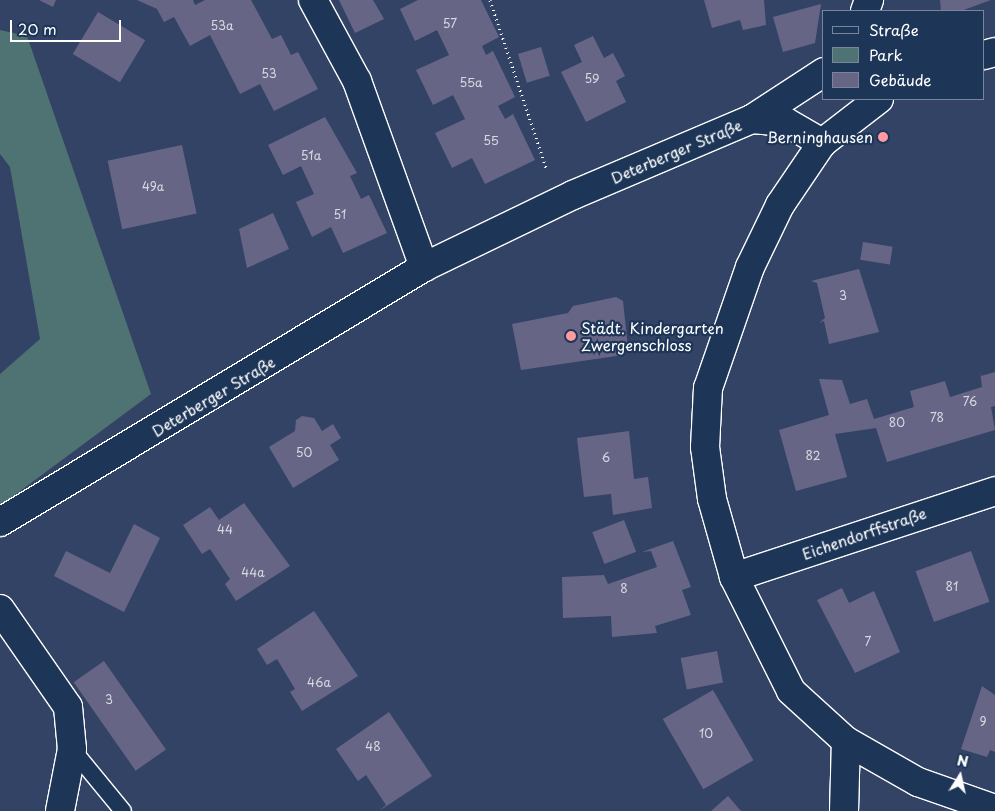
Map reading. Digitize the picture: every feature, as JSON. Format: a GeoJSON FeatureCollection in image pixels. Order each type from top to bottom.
{"type":"FeatureCollection","features":[{"type":"Feature","properties":{"kind":"street"},"geometry":{"type":"LineString","coordinates":[[313,0],[356,81],[424,267]]}},
{"type":"Feature","properties":{"kind":"street"},"geometry":{"type":"LineString","coordinates":[[752,119],[822,73]]}},
{"type":"Feature","properties":{"kind":"street"},"geometry":{"type":"LineString","coordinates":[[878,100],[822,143],[780,205],[750,267],[708,388],[705,447],[712,499],[734,577],[792,691],[846,741],[918,782],[995,809]]}},
{"type":"Feature","properties":{"kind":"street","name":"Deterberger Straße"},"geometry":{"type":"LineString","coordinates":[[0,522],[424,267],[558,202],[752,119],[786,122],[822,143]]}},
{"type":"Feature","properties":{"kind":"street","name":"Eichendorffstraße"},"geometry":{"type":"LineString","coordinates":[[734,577],[995,491]]}},
{"type":"Feature","properties":{"kind":"street"},"geometry":{"type":"LineString","coordinates":[[0,609],[68,707],[72,749],[60,811]]}},
{"type":"Feature","properties":{"kind":"street"},"geometry":{"type":"LineString","coordinates":[[844,811],[846,741]]}},
{"type":"Feature","properties":{"kind":"lane"},"geometry":{"type":"LineString","coordinates":[[72,749],[123,811]]}},
{"type":"Feature","properties":{"kind":"path"},"geometry":{"type":"LineString","coordinates":[[490,0],[558,202]]}},
{"type":"Feature","properties":{"kind":"green space"},"geometry":{"type":"Polygon","coordinates":[[[0,30],[27,36],[151,394],[0,506],[0,374],[40,339],[10,167],[0,154],[0,30]]]}},
{"type":"Feature","properties":{"kind":"building"},"geometry":{"type":"Polygon","coordinates":[[[39,0],[56,0],[53,7],[39,0]]]}},
{"type":"Feature","properties":{"kind":"building"},"geometry":{"type":"Polygon","coordinates":[[[137,0],[193,0],[195,5],[205,0],[251,0],[272,39],[281,35],[291,55],[298,52],[318,89],[274,111],[260,84],[240,94],[210,35],[190,46],[174,17],[164,22],[157,9],[137,0]]]}},
{"type":"Feature","properties":{"kind":"building"},"geometry":{"type":"Polygon","coordinates":[[[339,0],[373,0],[384,19],[355,33],[339,0]]]}},
{"type":"Feature","properties":{"kind":"building"},"geometry":{"type":"Polygon","coordinates":[[[418,0],[481,0],[499,37],[482,46],[486,55],[493,51],[515,97],[498,106],[505,119],[513,114],[535,160],[485,184],[472,158],[452,168],[435,133],[465,119],[453,95],[433,105],[416,70],[449,55],[437,30],[415,41],[400,9],[418,0]]]}},
{"type":"Feature","properties":{"kind":"building"},"geometry":{"type":"Polygon","coordinates":[[[704,0],[764,0],[766,25],[743,30],[740,20],[712,28],[704,0]]]}},
{"type":"Feature","properties":{"kind":"building"},"geometry":{"type":"Polygon","coordinates":[[[940,0],[991,0],[964,10],[941,10],[940,0]]]}},
{"type":"Feature","properties":{"kind":"building"},"geometry":{"type":"Polygon","coordinates":[[[821,4],[815,43],[783,52],[773,17],[821,4]]]}},
{"type":"Feature","properties":{"kind":"building"},"geometry":{"type":"Polygon","coordinates":[[[98,12],[145,40],[120,82],[73,54],[98,12]]]}},
{"type":"Feature","properties":{"kind":"building"},"geometry":{"type":"Polygon","coordinates":[[[593,36],[604,58],[613,53],[625,76],[616,81],[626,102],[586,122],[561,72],[582,62],[574,45],[593,36]]]}},
{"type":"Feature","properties":{"kind":"building"},"geometry":{"type":"Polygon","coordinates":[[[541,47],[550,76],[527,83],[518,54],[541,47]]]}},
{"type":"Feature","properties":{"kind":"building"},"geometry":{"type":"Polygon","coordinates":[[[325,117],[357,173],[350,176],[361,199],[369,195],[387,233],[343,253],[331,227],[312,237],[296,202],[314,194],[301,166],[283,175],[268,145],[325,117]]]}},
{"type":"Feature","properties":{"kind":"building"},"geometry":{"type":"Polygon","coordinates":[[[182,145],[197,213],[122,229],[108,161],[182,145]]]}},
{"type":"Feature","properties":{"kind":"building"},"geometry":{"type":"Polygon","coordinates":[[[273,213],[289,249],[247,268],[239,229],[273,213]]]}},
{"type":"Feature","properties":{"kind":"building"},"geometry":{"type":"Polygon","coordinates":[[[863,242],[893,247],[890,264],[860,260],[863,242]]]}},
{"type":"Feature","properties":{"kind":"building"},"geometry":{"type":"Polygon","coordinates":[[[859,269],[879,332],[829,344],[824,321],[819,323],[825,318],[817,283],[811,281],[859,269]]]}},
{"type":"Feature","properties":{"kind":"building","name":"Städt. Kindergarten Zwergenschloss"},"geometry":{"type":"Polygon","coordinates":[[[616,297],[623,301],[628,348],[623,355],[521,370],[512,324],[568,313],[573,306],[616,297]]]}},
{"type":"Feature","properties":{"kind":"building"},"geometry":{"type":"Polygon","coordinates":[[[980,371],[981,376],[995,372],[995,406],[991,407],[995,430],[887,462],[876,428],[835,434],[847,477],[796,491],[779,430],[829,415],[819,379],[842,380],[850,404],[867,399],[874,419],[914,407],[910,391],[945,381],[950,397],[982,387],[980,371]]]}},
{"type":"Feature","properties":{"kind":"building"},"geometry":{"type":"Polygon","coordinates":[[[302,416],[314,418],[322,431],[333,424],[341,438],[330,445],[339,460],[293,488],[269,447],[295,431],[296,420],[302,416]]]}},
{"type":"Feature","properties":{"kind":"building"},"geometry":{"type":"Polygon","coordinates":[[[629,431],[634,479],[648,477],[652,508],[613,515],[611,494],[584,497],[577,438],[629,431]]]}},
{"type":"Feature","properties":{"kind":"building"},"geometry":{"type":"Polygon","coordinates":[[[244,503],[290,566],[236,601],[225,584],[230,579],[210,549],[202,554],[183,525],[210,507],[219,520],[244,503]]]}},
{"type":"Feature","properties":{"kind":"building"},"geometry":{"type":"Polygon","coordinates":[[[624,520],[636,552],[604,564],[592,532],[624,520]]]}},
{"type":"Feature","properties":{"kind":"building"},"geometry":{"type":"Polygon","coordinates":[[[134,524],[160,538],[124,612],[54,576],[66,551],[110,573],[134,524]]]}},
{"type":"Feature","properties":{"kind":"building"},"geometry":{"type":"Polygon","coordinates":[[[673,541],[691,587],[682,590],[691,615],[655,626],[657,633],[612,637],[611,616],[563,618],[562,577],[604,575],[608,584],[657,567],[651,551],[642,552],[673,541]]]}},
{"type":"Feature","properties":{"kind":"building"},"geometry":{"type":"Polygon","coordinates":[[[971,551],[989,602],[934,622],[916,571],[971,551]]]}},
{"type":"Feature","properties":{"kind":"building"},"geometry":{"type":"Polygon","coordinates":[[[842,588],[849,603],[874,591],[900,652],[855,673],[817,600],[842,588]]]}},
{"type":"Feature","properties":{"kind":"building"},"geometry":{"type":"Polygon","coordinates":[[[314,611],[358,676],[302,711],[290,692],[295,689],[277,659],[267,665],[257,649],[314,611]]]}},
{"type":"Feature","properties":{"kind":"building"},"geometry":{"type":"Polygon","coordinates":[[[717,651],[723,682],[687,689],[681,658],[717,651]]]}},
{"type":"Feature","properties":{"kind":"building"},"geometry":{"type":"Polygon","coordinates":[[[104,661],[166,749],[136,771],[74,682],[104,661]]]}},
{"type":"Feature","properties":{"kind":"building"},"geometry":{"type":"Polygon","coordinates":[[[982,686],[995,695],[995,752],[990,750],[987,757],[961,749],[982,686]]]}},
{"type":"Feature","properties":{"kind":"building"},"geometry":{"type":"Polygon","coordinates":[[[713,690],[754,760],[703,789],[663,719],[713,690]]]}},
{"type":"Feature","properties":{"kind":"building"},"geometry":{"type":"Polygon","coordinates":[[[389,712],[432,776],[379,811],[386,805],[366,775],[358,781],[336,749],[389,712]]]}},
{"type":"Feature","properties":{"kind":"building"},"geometry":{"type":"Polygon","coordinates":[[[728,796],[741,811],[711,811],[728,796]]]}},
{"type":"Feature","properties":{"kind":"place","name":"Berninghausen"},"geometry":{"type":"Point","coordinates":[883,137]}},
{"type":"Feature","properties":{"kind":"place","name":"Städt. Kindergarten Zwergenschloss"},"geometry":{"type":"Point","coordinates":[571,336]}}]}
